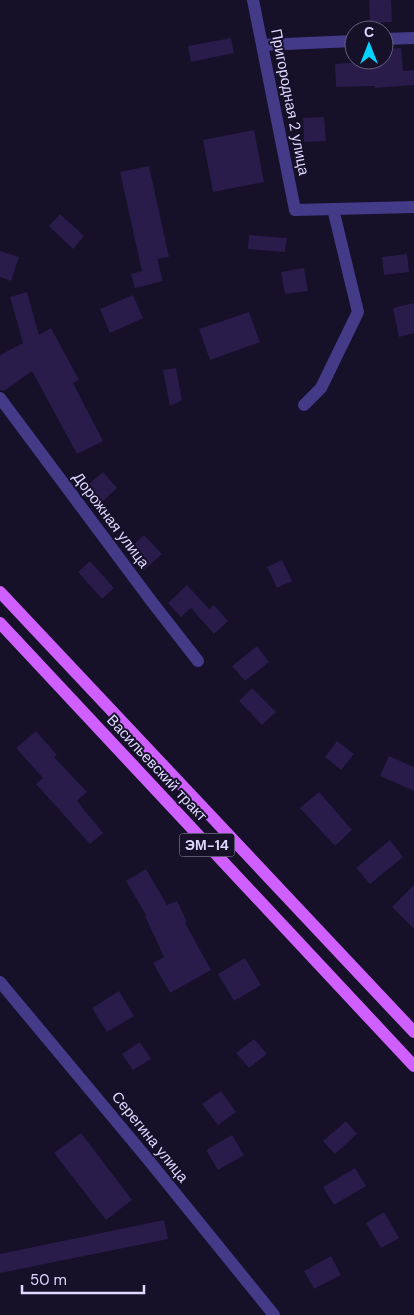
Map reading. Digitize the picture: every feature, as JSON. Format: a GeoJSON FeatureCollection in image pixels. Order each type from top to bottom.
{"type":"FeatureCollection","features":[{"type":"Feature","properties":{"kind":"main road","name":"Васильевский тракт"},"geometry":{"type":"LineString","coordinates":[[0,592],[414,1032]]}},
{"type":"Feature","properties":{"kind":"main road","name":"Васильевский тракт"},"geometry":{"type":"LineString","coordinates":[[0,623],[414,1066]]}},
{"type":"Feature","properties":{"kind":"street","name":"Пригородная 2 улица"},"geometry":{"type":"LineString","coordinates":[[253,0],[295,210],[333,209]]}},
{"type":"Feature","properties":{"kind":"street"},"geometry":{"type":"LineString","coordinates":[[394,39],[414,38]]}},
{"type":"Feature","properties":{"kind":"street"},"geometry":{"type":"LineString","coordinates":[[262,45],[344,41]]}},
{"type":"Feature","properties":{"kind":"street"},"geometry":{"type":"LineString","coordinates":[[304,405],[321,388],[358,312],[333,209],[414,207]]}},
{"type":"Feature","properties":{"kind":"street","name":"Дорожная улица"},"geometry":{"type":"LineString","coordinates":[[0,398],[198,661]]}},
{"type":"Feature","properties":{"kind":"street","name":"Серегина улица"},"geometry":{"type":"LineString","coordinates":[[0,982],[274,1315]]}},
{"type":"Feature","properties":{"kind":"building"},"geometry":{"type":"Polygon","coordinates":[[[369,0],[391,0],[392,20],[370,20],[369,0]]]}},
{"type":"Feature","properties":{"kind":"building"},"geometry":{"type":"Polygon","coordinates":[[[231,38],[234,53],[191,62],[188,46],[231,38]]]}},
{"type":"Feature","properties":{"kind":"building"},"geometry":{"type":"Polygon","coordinates":[[[394,48],[401,48],[403,71],[414,70],[414,85],[375,88],[375,86],[336,87],[335,64],[344,63],[344,70],[394,70],[394,48]]]}},
{"type":"Feature","properties":{"kind":"building"},"geometry":{"type":"Polygon","coordinates":[[[324,117],[326,141],[304,142],[303,118],[324,117]]]}},
{"type":"Feature","properties":{"kind":"building"},"geometry":{"type":"Polygon","coordinates":[[[254,130],[264,182],[213,192],[203,140],[254,130]]]}},
{"type":"Feature","properties":{"kind":"building"},"geometry":{"type":"Polygon","coordinates":[[[149,166],[169,257],[157,259],[163,281],[135,288],[131,274],[142,271],[120,172],[149,166]]]}},
{"type":"Feature","properties":{"kind":"building"},"geometry":{"type":"Polygon","coordinates":[[[60,214],[84,236],[73,249],[49,226],[60,214]]]}},
{"type":"Feature","properties":{"kind":"building"},"geometry":{"type":"Polygon","coordinates":[[[249,235],[287,238],[285,252],[248,249],[249,235]]]}},
{"type":"Feature","properties":{"kind":"building"},"geometry":{"type":"Polygon","coordinates":[[[0,251],[19,257],[11,281],[0,277],[0,251]]]}},
{"type":"Feature","properties":{"kind":"building"},"geometry":{"type":"Polygon","coordinates":[[[407,254],[409,272],[384,275],[382,257],[407,254]]]}},
{"type":"Feature","properties":{"kind":"building"},"geometry":{"type":"Polygon","coordinates":[[[304,268],[308,291],[285,294],[281,272],[304,268]]]}},
{"type":"Feature","properties":{"kind":"building"},"geometry":{"type":"Polygon","coordinates":[[[27,292],[39,335],[51,328],[79,380],[73,383],[103,441],[77,454],[32,371],[4,391],[0,390],[0,355],[23,343],[10,297],[27,292]]]}},
{"type":"Feature","properties":{"kind":"building"},"geometry":{"type":"Polygon","coordinates":[[[133,295],[143,318],[110,333],[100,309],[133,295]]]}},
{"type":"Feature","properties":{"kind":"building"},"geometry":{"type":"Polygon","coordinates":[[[414,303],[414,333],[399,337],[393,308],[414,303]]]}},
{"type":"Feature","properties":{"kind":"building"},"geometry":{"type":"Polygon","coordinates":[[[249,312],[260,342],[210,360],[199,329],[249,312]]]}},
{"type":"Feature","properties":{"kind":"building"},"geometry":{"type":"Polygon","coordinates":[[[176,368],[182,400],[170,406],[163,370],[176,368]]]}},
{"type":"Feature","properties":{"kind":"building"},"geometry":{"type":"Polygon","coordinates":[[[103,472],[117,488],[101,503],[87,486],[103,472]]]}},
{"type":"Feature","properties":{"kind":"building"},"geometry":{"type":"Polygon","coordinates":[[[144,535],[162,554],[144,570],[127,551],[144,535]]]}},
{"type":"Feature","properties":{"kind":"building"},"geometry":{"type":"Polygon","coordinates":[[[282,560],[292,581],[277,588],[267,567],[282,560]]]}},
{"type":"Feature","properties":{"kind":"building"},"geometry":{"type":"Polygon","coordinates":[[[90,561],[114,588],[102,599],[78,572],[90,561]]]}},
{"type":"Feature","properties":{"kind":"building"},"geometry":{"type":"Polygon","coordinates":[[[187,585],[209,609],[214,605],[228,621],[214,634],[191,608],[181,617],[168,603],[187,585]]]}},
{"type":"Feature","properties":{"kind":"building"},"geometry":{"type":"Polygon","coordinates":[[[257,646],[269,662],[245,681],[232,666],[257,646]]]}},
{"type":"Feature","properties":{"kind":"building"},"geometry":{"type":"Polygon","coordinates":[[[252,688],[276,712],[262,725],[239,701],[252,688]]]}},
{"type":"Feature","properties":{"kind":"building"},"geometry":{"type":"Polygon","coordinates":[[[36,731],[57,755],[54,757],[87,792],[77,801],[103,833],[90,844],[36,784],[43,778],[16,748],[36,731]]]}},
{"type":"Feature","properties":{"kind":"building"},"geometry":{"type":"Polygon","coordinates":[[[337,741],[354,754],[341,770],[325,757],[337,741]]]}},
{"type":"Feature","properties":{"kind":"building"},"geometry":{"type":"Polygon","coordinates":[[[389,756],[414,767],[414,791],[380,776],[389,756]]]}},
{"type":"Feature","properties":{"kind":"building"},"geometry":{"type":"Polygon","coordinates":[[[319,792],[352,830],[335,846],[300,808],[319,792]]]}},
{"type":"Feature","properties":{"kind":"building"},"geometry":{"type":"Polygon","coordinates":[[[390,840],[403,857],[370,884],[356,868],[390,840]]]}},
{"type":"Feature","properties":{"kind":"building"},"geometry":{"type":"Polygon","coordinates":[[[146,869],[167,905],[177,901],[187,922],[185,923],[211,970],[170,993],[153,963],[164,957],[146,915],[126,881],[146,869]]]}},
{"type":"Feature","properties":{"kind":"building"},"geometry":{"type":"Polygon","coordinates":[[[414,885],[414,929],[392,907],[414,885]]]}},
{"type":"Feature","properties":{"kind":"building"},"geometry":{"type":"Polygon","coordinates":[[[245,958],[261,985],[234,1001],[218,974],[245,958]]]}},
{"type":"Feature","properties":{"kind":"building"},"geometry":{"type":"Polygon","coordinates":[[[119,991],[134,1016],[107,1032],[92,1008],[119,991]]]}},
{"type":"Feature","properties":{"kind":"building"},"geometry":{"type":"Polygon","coordinates":[[[254,1039],[267,1054],[249,1068],[236,1053],[254,1039]]]}},
{"type":"Feature","properties":{"kind":"building"},"geometry":{"type":"Polygon","coordinates":[[[140,1042],[151,1059],[133,1070],[122,1054],[140,1042]]]}},
{"type":"Feature","properties":{"kind":"building"},"geometry":{"type":"Polygon","coordinates":[[[221,1091],[236,1112],[218,1125],[202,1104],[221,1091]]]}},
{"type":"Feature","properties":{"kind":"building"},"geometry":{"type":"Polygon","coordinates":[[[346,1121],[357,1134],[335,1154],[323,1141],[346,1121]]]}},
{"type":"Feature","properties":{"kind":"building"},"geometry":{"type":"Polygon","coordinates":[[[81,1133],[132,1200],[106,1220],[54,1153],[81,1133]]]}},
{"type":"Feature","properties":{"kind":"building"},"geometry":{"type":"Polygon","coordinates":[[[232,1135],[244,1155],[218,1170],[206,1150],[232,1135]]]}},
{"type":"Feature","properties":{"kind":"building"},"geometry":{"type":"Polygon","coordinates":[[[355,1168],[366,1186],[334,1205],[323,1187],[355,1168]]]}},
{"type":"Feature","properties":{"kind":"building"},"geometry":{"type":"Polygon","coordinates":[[[384,1212],[399,1238],[381,1248],[366,1223],[384,1212]]]}},
{"type":"Feature","properties":{"kind":"building"},"geometry":{"type":"Polygon","coordinates":[[[164,1220],[168,1239],[0,1273],[0,1254],[164,1220]]]}},
{"type":"Feature","properties":{"kind":"building"},"geometry":{"type":"Polygon","coordinates":[[[331,1256],[341,1275],[314,1289],[304,1271],[331,1256]]]}}]}
